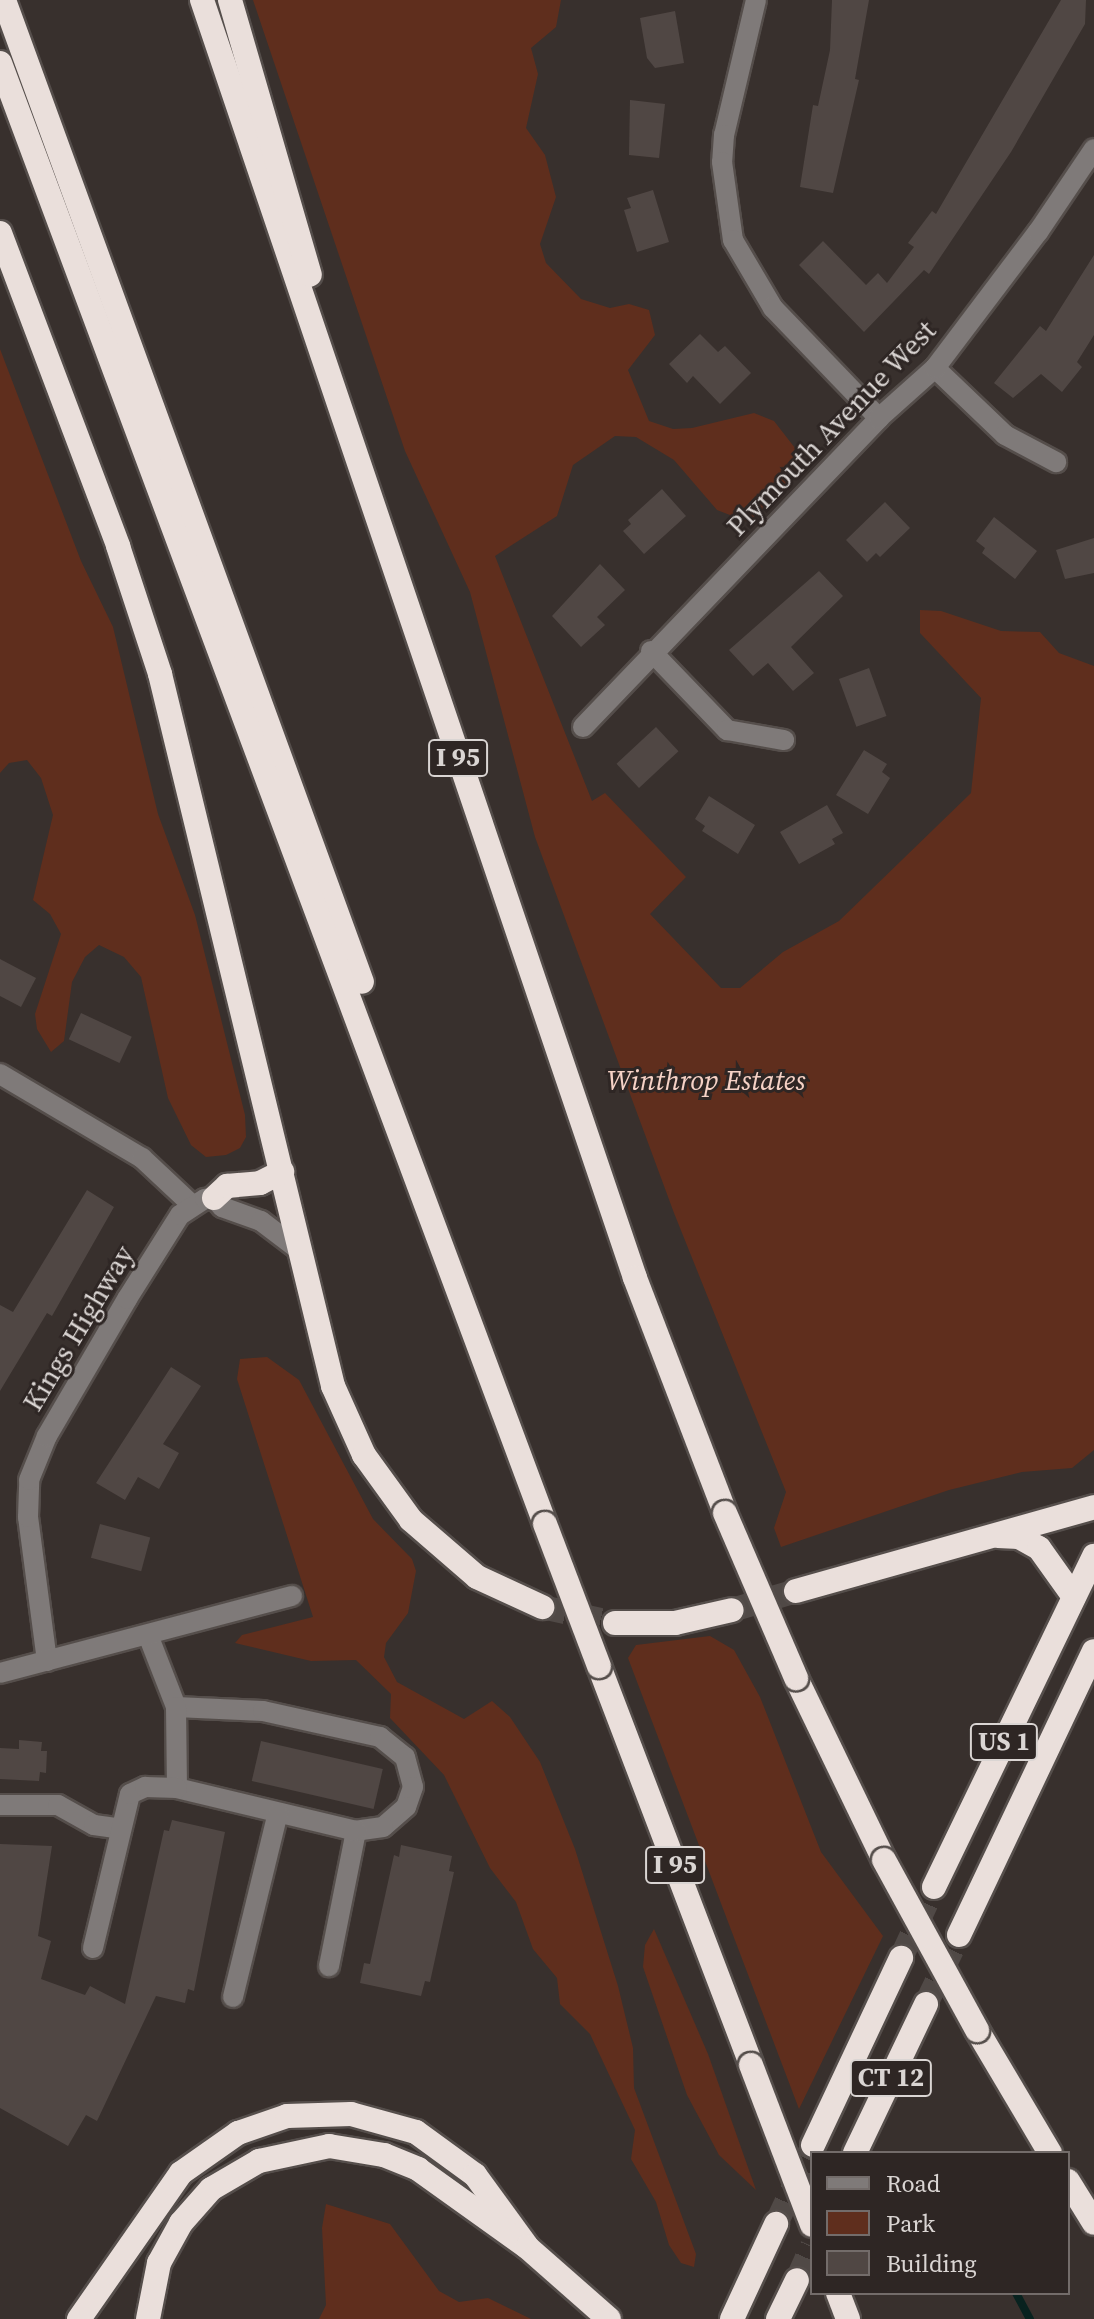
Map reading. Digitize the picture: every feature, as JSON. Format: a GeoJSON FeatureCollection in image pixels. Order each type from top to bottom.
{"type":"FeatureCollection","features":[{"type":"Feature","properties":{"kind":"highway"},"geometry":{"type":"LineString","coordinates":[[4,0],[325,873],[478,1337]]}},
{"type":"Feature","properties":{"kind":"highway","name":"I 95"},"geometry":{"type":"LineString","coordinates":[[202,0],[635,1278],[725,1513],[796,1678],[884,1860],[977,2030],[1049,2151]]}},
{"type":"Feature","properties":{"kind":"highway"},"geometry":{"type":"LineString","coordinates":[[230,0],[305,253],[352,444]]}},
{"type":"Feature","properties":{"kind":"highway","name":"I 95"},"geometry":{"type":"LineString","coordinates":[[0,63],[478,1337],[545,1524],[810,2220]]}},
{"type":"Feature","properties":{"kind":"highway"},"geometry":{"type":"LineString","coordinates":[[0,233],[118,546],[160,674],[333,1386],[383,1486],[411,1520],[458,1562],[496,1588],[542,1607]]}},
{"type":"Feature","properties":{"kind":"highway"},"geometry":{"type":"LineString","coordinates":[[203,1201],[227,1186],[260,1183],[282,1172]]}},
{"type":"Feature","properties":{"kind":"highway"},"geometry":{"type":"LineString","coordinates":[[796,1591],[1094,1507]]}},
{"type":"Feature","properties":{"kind":"highway"},"geometry":{"type":"LineString","coordinates":[[980,1537],[1008,1535],[1033,1544],[1074,1597]]}},
{"type":"Feature","properties":{"kind":"highway","name":"US 1"},"geometry":{"type":"LineString","coordinates":[[934,1887],[1094,1556]]}},
{"type":"Feature","properties":{"kind":"highway"},"geometry":{"type":"LineString","coordinates":[[615,1623],[675,1623],[732,1610]]}},
{"type":"Feature","properties":{"kind":"highway"},"geometry":{"type":"LineString","coordinates":[[959,1935],[1094,1651]]}},
{"type":"Feature","properties":{"kind":"highway"},"geometry":{"type":"LineString","coordinates":[[813,2145],[901,1958]]}},
{"type":"Feature","properties":{"kind":"highway","name":"CT 12"},"geometry":{"type":"LineString","coordinates":[[856,2151],[926,2004]]}},
{"type":"Feature","properties":{"kind":"highway"},"geometry":{"type":"LineString","coordinates":[[79,2319],[181,2173],[238,2133],[287,2116],[351,2114],[416,2132],[475,2175],[527,2247]]}},
{"type":"Feature","properties":{"kind":"highway"},"geometry":{"type":"LineString","coordinates":[[148,2319],[159,2263],[194,2206],[240,2169],[305,2148],[349,2148],[401,2162],[527,2247],[609,2319]]}},
{"type":"Feature","properties":{"kind":"highway"},"geometry":{"type":"LineString","coordinates":[[1070,2184],[1094,2223]]}},
{"type":"Feature","properties":{"kind":"highway"},"geometry":{"type":"LineString","coordinates":[[732,2319],[776,2224]]}},
{"type":"Feature","properties":{"kind":"highway"},"geometry":{"type":"LineString","coordinates":[[778,2319],[797,2280]]}},
{"type":"Feature","properties":{"kind":"highway"},"geometry":{"type":"LineString","coordinates":[[839,2295],[848,2319]]}},
{"type":"Feature","properties":{"kind":"street"},"geometry":{"type":"LineString","coordinates":[[756,0],[724,135],[722,162],[733,240],[773,308],[879,418]]}},
{"type":"Feature","properties":{"kind":"street","name":"Plymouth Avenue West"},"geometry":{"type":"LineString","coordinates":[[583,727],[651,651],[879,418],[935,368],[1038,232],[1094,149]]}},
{"type":"Feature","properties":{"kind":"street"},"geometry":{"type":"LineString","coordinates":[[935,368],[1005,435],[1056,462]]}},
{"type":"Feature","properties":{"kind":"street"},"geometry":{"type":"LineString","coordinates":[[651,651],[727,730],[784,740]]}},
{"type":"Feature","properties":{"kind":"street"},"geometry":{"type":"LineString","coordinates":[[0,1074],[142,1158],[203,1201],[261,1221],[299,1250]]}},
{"type":"Feature","properties":{"kind":"street","name":"Kings Highway"},"geometry":{"type":"LineString","coordinates":[[47,1661],[28,1517],[29,1480],[47,1436],[127,1299],[177,1219],[203,1201]]}},
{"type":"Feature","properties":{"kind":"street"},"geometry":{"type":"LineString","coordinates":[[0,1673],[292,1596]]}},
{"type":"Feature","properties":{"kind":"street"},"geometry":{"type":"LineString","coordinates":[[148,1635],[176,1707],[177,1788]]}},
{"type":"Feature","properties":{"kind":"street"},"geometry":{"type":"LineString","coordinates":[[93,1948],[130,1794],[145,1787],[177,1788],[356,1831],[391,1823],[410,1797],[410,1766],[390,1741],[248,1709],[176,1707]]}},
{"type":"Feature","properties":{"kind":"street"},"geometry":{"type":"LineString","coordinates":[[0,1805],[58,1805],[94,1825],[121,1829]]}},
{"type":"Feature","properties":{"kind":"street"},"geometry":{"type":"LineString","coordinates":[[233,1997],[278,1813]]}},
{"type":"Feature","properties":{"kind":"street"},"geometry":{"type":"LineString","coordinates":[[329,1966],[356,1831]]}},
{"type":"Feature","properties":{"kind":"green space","name":"Winthrop Estates"},"geometry":{"type":"Polygon","coordinates":[[[253,0],[561,0],[556,27],[531,48],[538,74],[526,128],[545,155],[556,197],[540,244],[546,263],[581,299],[610,308],[629,304],[649,310],[655,335],[628,370],[649,421],[673,429],[692,428],[754,413],[774,421],[802,457],[787,489],[748,522],[717,510],[674,460],[636,437],[615,436],[573,465],[557,516],[495,556],[592,801],[605,793],[686,877],[650,914],[721,988],[740,988],[783,952],[839,921],[971,793],[981,698],[920,633],[920,610],[941,611],[1001,631],[1040,632],[1059,653],[1094,666],[1094,1450],[1072,1468],[1022,1472],[949,1490],[781,1547],[774,1528],[786,1492],[674,1213],[535,837],[470,592],[405,451],[253,0]]]}},
{"type":"Feature","properties":{"kind":"green space"},"geometry":{"type":"Polygon","coordinates":[[[0,349],[81,561],[113,627],[158,814],[195,915],[245,1115],[246,1137],[240,1148],[226,1155],[206,1157],[191,1145],[168,1098],[141,977],[124,957],[99,945],[85,957],[72,982],[64,1041],[51,1052],[37,1029],[35,1014],[61,934],[50,914],[33,900],[53,815],[41,778],[27,760],[9,763],[0,773],[0,349]]]}},
{"type":"Feature","properties":{"kind":"green space"},"geometry":{"type":"Polygon","coordinates":[[[267,1357],[299,1380],[373,1519],[412,1559],[416,1571],[408,1613],[386,1643],[384,1657],[397,1682],[464,1719],[492,1701],[510,1717],[540,1762],[575,1849],[618,1986],[633,2048],[634,2088],[696,2254],[694,2267],[681,2263],[669,2245],[656,2202],[631,2159],[635,2130],[590,2034],[560,2004],[557,1978],[533,1949],[516,1902],[490,1868],[444,1775],[390,1718],[391,1694],[356,1660],[311,1661],[235,1643],[242,1635],[313,1617],[237,1379],[240,1359],[267,1357]]]}},
{"type":"Feature","properties":{"kind":"green space"},"geometry":{"type":"Polygon","coordinates":[[[710,1636],[734,1650],[760,1697],[821,1852],[883,1936],[799,2109],[628,1658],[636,1645],[710,1636]]]}},
{"type":"Feature","properties":{"kind":"green space"},"geometry":{"type":"Polygon","coordinates":[[[654,1929],[708,2054],[756,2190],[719,2155],[687,2095],[643,1967],[645,1945],[654,1929]]]}},
{"type":"Feature","properties":{"kind":"green space"},"geometry":{"type":"Polygon","coordinates":[[[326,2204],[390,2224],[439,2291],[459,2302],[488,2298],[531,2319],[319,2319],[326,2305],[322,2228],[326,2204]]]}},
{"type":"Feature","properties":{"kind":"building"},"geometry":{"type":"Polygon","coordinates":[[[832,0],[869,0],[855,79],[859,80],[833,193],[800,187],[813,105],[818,106],[830,50],[832,0]]]}},
{"type":"Feature","properties":{"kind":"building"},"geometry":{"type":"Polygon","coordinates":[[[1061,0],[1086,0],[1085,24],[1011,152],[929,274],[924,270],[864,332],[799,265],[823,241],[866,285],[878,273],[887,283],[914,247],[908,243],[932,211],[936,214],[1061,0]]]}},
{"type":"Feature","properties":{"kind":"building"},"geometry":{"type":"Polygon","coordinates":[[[675,11],[684,63],[655,68],[647,58],[640,18],[675,11]]]}},
{"type":"Feature","properties":{"kind":"building"},"geometry":{"type":"Polygon","coordinates":[[[630,100],[665,104],[659,158],[629,155],[630,100]]]}},
{"type":"Feature","properties":{"kind":"building"},"geometry":{"type":"Polygon","coordinates":[[[653,190],[669,242],[637,252],[624,210],[631,208],[627,198],[653,190]]]}},
{"type":"Feature","properties":{"kind":"building"},"geometry":{"type":"Polygon","coordinates":[[[1094,255],[1094,335],[1077,362],[1082,367],[1062,392],[1041,374],[1013,398],[994,383],[1040,326],[1046,331],[1094,255]]]}},
{"type":"Feature","properties":{"kind":"building"},"geometry":{"type":"Polygon","coordinates":[[[700,334],[718,352],[725,346],[751,373],[720,404],[693,376],[687,383],[669,364],[700,334]]]}},
{"type":"Feature","properties":{"kind":"building"},"geometry":{"type":"Polygon","coordinates":[[[662,489],[686,516],[644,554],[623,531],[631,524],[628,520],[662,489]]]}},
{"type":"Feature","properties":{"kind":"building"},"geometry":{"type":"Polygon","coordinates":[[[885,502],[910,528],[880,557],[876,553],[867,562],[846,540],[885,502]]]}},
{"type":"Feature","properties":{"kind":"building"},"geometry":{"type":"Polygon","coordinates":[[[994,517],[1037,551],[1015,579],[982,553],[985,548],[976,541],[994,517]]]}},
{"type":"Feature","properties":{"kind":"building"},"geometry":{"type":"Polygon","coordinates":[[[1094,538],[1094,573],[1065,579],[1056,550],[1094,538]]]}},
{"type":"Feature","properties":{"kind":"building"},"geometry":{"type":"Polygon","coordinates":[[[600,564],[625,590],[597,617],[605,625],[581,647],[552,616],[600,564]]]}},
{"type":"Feature","properties":{"kind":"building"},"geometry":{"type":"Polygon","coordinates":[[[819,571],[843,596],[791,647],[814,673],[793,691],[768,663],[753,676],[729,650],[819,571]]]}},
{"type":"Feature","properties":{"kind":"building"},"geometry":{"type":"Polygon","coordinates":[[[869,668],[886,716],[856,727],[839,679],[869,668]]]}},
{"type":"Feature","properties":{"kind":"building"},"geometry":{"type":"Polygon","coordinates":[[[656,727],[679,751],[639,788],[617,764],[656,727]]]}},
{"type":"Feature","properties":{"kind":"building"},"geometry":{"type":"Polygon","coordinates":[[[864,750],[887,764],[882,772],[890,778],[868,814],[836,795],[864,750]]]}},
{"type":"Feature","properties":{"kind":"building"},"geometry":{"type":"Polygon","coordinates":[[[709,796],[755,825],[738,854],[702,831],[705,826],[695,819],[709,796]]]}},
{"type":"Feature","properties":{"kind":"building"},"geometry":{"type":"Polygon","coordinates":[[[827,805],[843,833],[832,839],[835,844],[799,864],[780,832],[827,805]]]}},
{"type":"Feature","properties":{"kind":"building"},"geometry":{"type":"Polygon","coordinates":[[[0,959],[36,978],[21,1007],[0,996],[0,959]]]}},
{"type":"Feature","properties":{"kind":"building"},"geometry":{"type":"Polygon","coordinates":[[[81,1013],[132,1037],[119,1063],[69,1039],[81,1013]]]}},
{"type":"Feature","properties":{"kind":"building"},"geometry":{"type":"Polygon","coordinates":[[[87,1190],[114,1207],[52,1316],[47,1313],[0,1391],[0,1305],[13,1312],[87,1190]]]}},
{"type":"Feature","properties":{"kind":"building"},"geometry":{"type":"Polygon","coordinates":[[[171,1367],[201,1386],[163,1444],[179,1453],[159,1489],[138,1477],[125,1500],[96,1483],[171,1367]]]}},
{"type":"Feature","properties":{"kind":"building"},"geometry":{"type":"Polygon","coordinates":[[[100,1524],[150,1537],[141,1571],[91,1558],[100,1524]]]}},
{"type":"Feature","properties":{"kind":"building"},"geometry":{"type":"Polygon","coordinates":[[[19,1740],[42,1742],[41,1751],[47,1751],[46,1773],[40,1772],[39,1781],[0,1779],[0,1748],[19,1749],[19,1740]]]}},
{"type":"Feature","properties":{"kind":"building"},"geometry":{"type":"Polygon","coordinates":[[[261,1741],[383,1769],[374,1809],[252,1781],[261,1741]]]}},
{"type":"Feature","properties":{"kind":"building"},"geometry":{"type":"Polygon","coordinates":[[[172,1820],[225,1832],[194,1991],[188,1989],[185,2003],[156,1996],[97,2121],[86,2115],[68,2146],[0,2108],[0,1844],[52,1846],[38,1936],[51,1941],[41,1979],[85,1995],[90,1986],[125,2004],[164,1830],[169,1831],[172,1820]]]}},
{"type":"Feature","properties":{"kind":"building"},"geometry":{"type":"Polygon","coordinates":[[[401,1845],[452,1856],[449,1871],[454,1872],[430,1982],[425,1981],[421,1996],[360,1983],[364,1963],[370,1964],[394,1855],[399,1857],[401,1845]]]}},
{"type":"Feature","properties":{"kind":"waterway"},"geometry":{"type":"LineString","coordinates":[[1017,2295],[1030,2319]]}},
{"type":"Feature","properties":{"kind":"tunnel"},"geometry":{"type":"LineString","coordinates":[[732,1610],[796,1591]]}},
{"type":"Feature","properties":{"kind":"tunnel"},"geometry":{"type":"LineString","coordinates":[[542,1607],[615,1623]]}},
{"type":"Feature","properties":{"kind":"tunnel"},"geometry":{"type":"LineString","coordinates":[[901,1958],[934,1887]]}},
{"type":"Feature","properties":{"kind":"tunnel"},"geometry":{"type":"LineString","coordinates":[[926,2004],[959,1935]]}},
{"type":"Feature","properties":{"kind":"tunnel"},"geometry":{"type":"LineString","coordinates":[[810,2151],[813,2145]]}},
{"type":"Feature","properties":{"kind":"tunnel"},"geometry":{"type":"LineString","coordinates":[[776,2224],[810,2151]]}},
{"type":"Feature","properties":{"kind":"tunnel"},"geometry":{"type":"LineString","coordinates":[[797,2280],[810,2251]]}}]}
